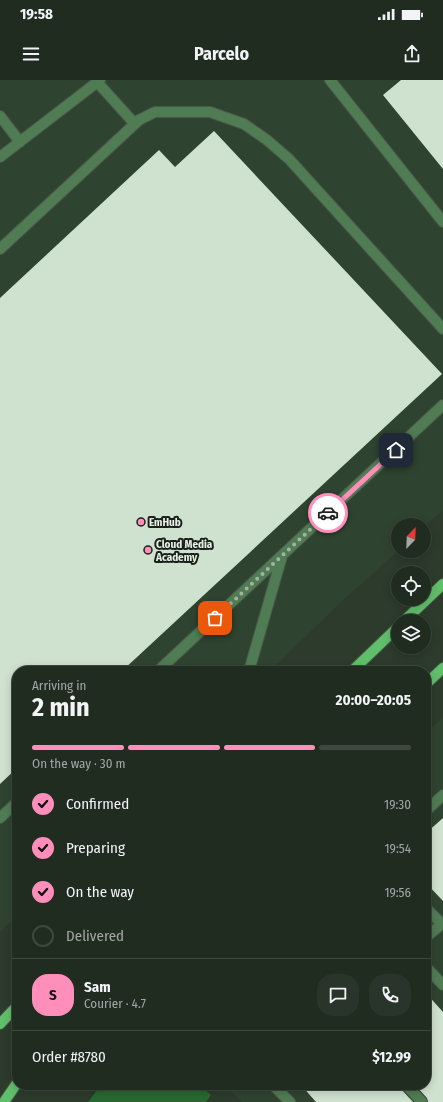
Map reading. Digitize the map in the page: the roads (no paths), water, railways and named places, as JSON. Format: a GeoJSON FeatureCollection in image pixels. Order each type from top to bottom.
{"type":"FeatureCollection","features":[{"type":"Feature","properties":{"kind":"main road"},"geometry":{"type":"LineString","coordinates":[[411,614],[443,584]]}},
{"type":"Feature","properties":{"kind":"main road"},"geometry":{"type":"LineString","coordinates":[[357,666],[391,634]]}},
{"type":"Feature","properties":{"kind":"main road"},"geometry":{"type":"LineString","coordinates":[[431,679],[443,668]]}},
{"type":"Feature","properties":{"kind":"main road"},"geometry":{"type":"LineString","coordinates":[[0,1024],[12,1011]]}},
{"type":"Feature","properties":{"kind":"main road"},"geometry":{"type":"LineString","coordinates":[[4,1102],[12,1090]]}},
{"type":"Feature","properties":{"kind":"street"},"geometry":{"type":"LineString","coordinates":[[330,80],[443,222]]}},
{"type":"Feature","properties":{"kind":"street"},"geometry":{"type":"LineString","coordinates":[[0,157],[98,81],[135,124]]}},
{"type":"Feature","properties":{"kind":"street"},"geometry":{"type":"LineString","coordinates":[[0,250],[139,120],[155,112],[210,112],[244,124],[267,140],[289,159],[443,329]]}},
{"type":"Feature","properties":{"kind":"street"},"geometry":{"type":"LineString","coordinates":[[0,116],[20,142]]}},
{"type":"Feature","properties":{"kind":"street"},"geometry":{"type":"LineString","coordinates":[[163,666],[442,407]]}},
{"type":"Feature","properties":{"kind":"street"},"geometry":{"type":"LineString","coordinates":[[250,666],[283,555]]}},
{"type":"Feature","properties":{"kind":"street"},"geometry":{"type":"LineString","coordinates":[[431,806],[443,795]]}},
{"type":"Feature","properties":{"kind":"street"},"geometry":{"type":"LineString","coordinates":[[0,818],[12,807]]}},
{"type":"Feature","properties":{"kind":"street"},"geometry":{"type":"LineString","coordinates":[[431,913],[442,924],[431,933]]}},
{"type":"Feature","properties":{"kind":"street"},"geometry":{"type":"LineString","coordinates":[[431,972],[443,985]]}},
{"type":"Feature","properties":{"kind":"street"},"geometry":{"type":"LineString","coordinates":[[279,1090],[290,1102]]}},
{"type":"Feature","properties":{"kind":"street"},"geometry":{"type":"LineString","coordinates":[[411,1090],[422,1102]]}},
{"type":"Feature","properties":{"kind":"place","name":"EmHub"},"geometry":{"type":"Point","coordinates":[141,522]}},
{"type":"Feature","properties":{"kind":"place","name":"Cloud Media Academy"},"geometry":{"type":"Point","coordinates":[148,550]}}]}
